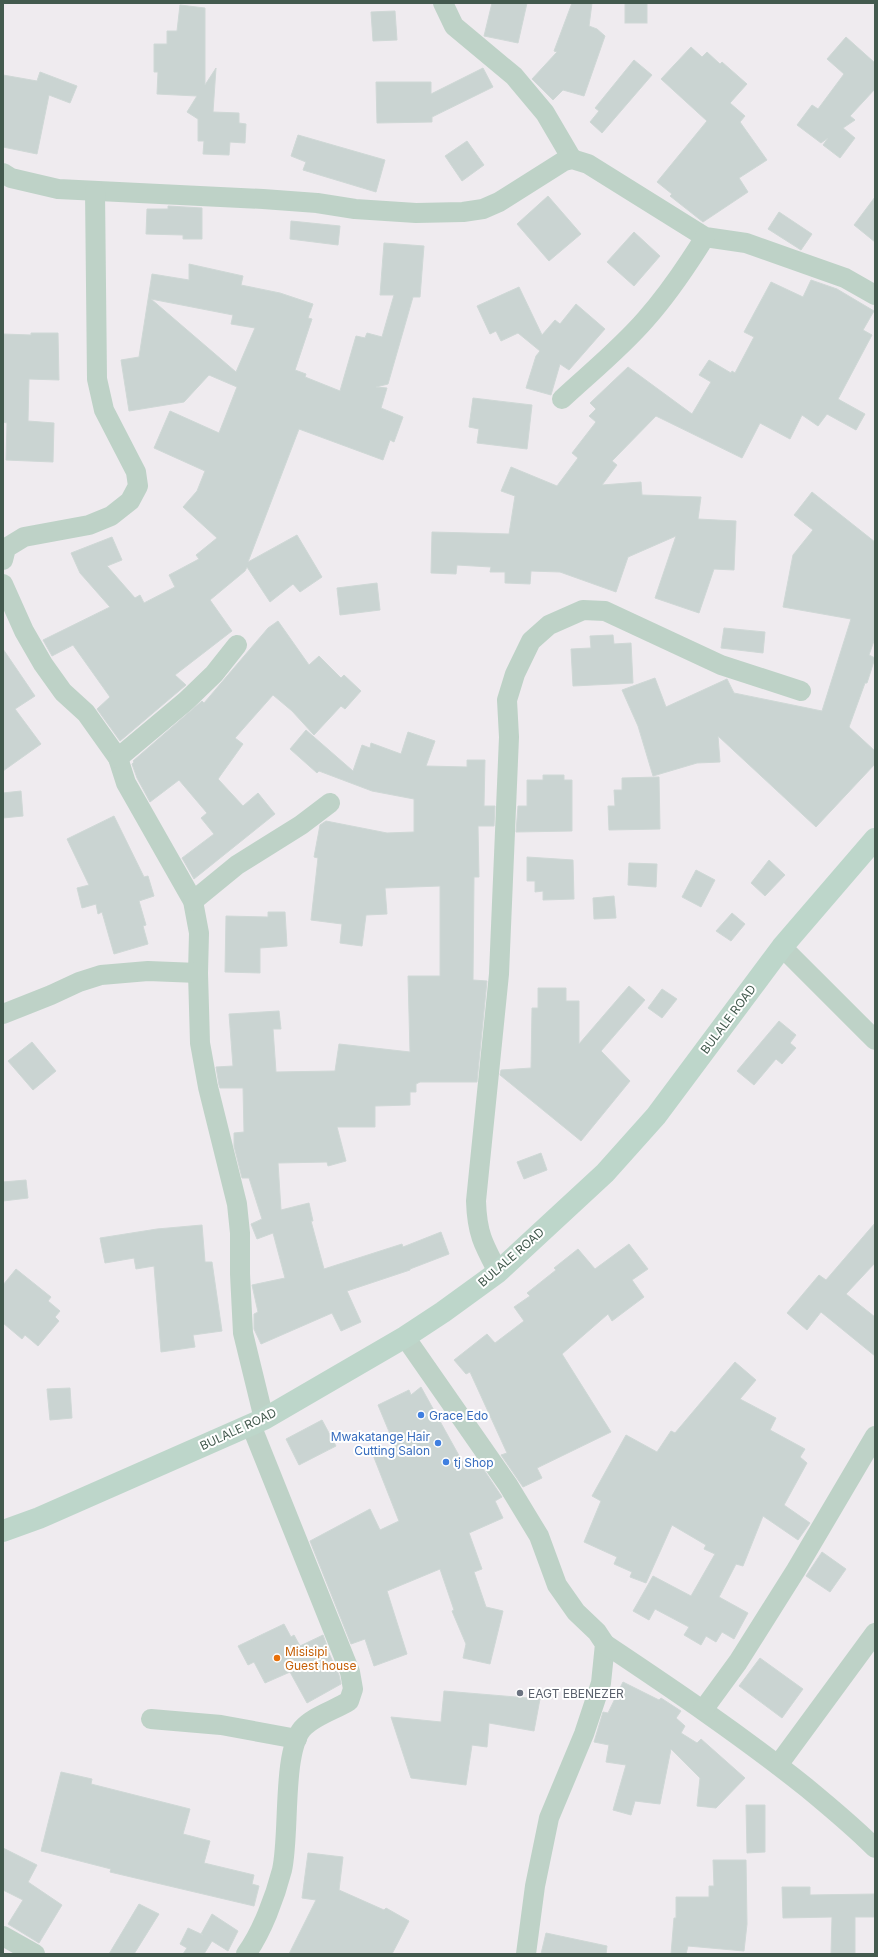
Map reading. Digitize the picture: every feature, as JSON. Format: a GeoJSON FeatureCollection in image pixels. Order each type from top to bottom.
{"type":"FeatureCollection","features":[{"type":"Feature","properties":{"kind":"street"},"geometry":{"type":"LineString","coordinates":[[443,3],[454,26],[514,76],[540,108],[572,159]]}},
{"type":"Feature","properties":{"kind":"street"},"geometry":{"type":"LineString","coordinates":[[3,173],[11,178],[58,188],[263,199],[317,203],[355,209],[416,213],[463,212],[483,209],[499,202],[556,164],[572,159],[588,164],[705,237],[746,243],[845,278],[875,295]]}},
{"type":"Feature","properties":{"kind":"street"},"geometry":{"type":"LineString","coordinates":[[3,560],[6,548],[24,537],[90,525],[111,516],[130,501],[138,486],[136,472],[104,410],[97,379],[96,191]]}},
{"type":"Feature","properties":{"kind":"street"},"geometry":{"type":"LineString","coordinates":[[562,399],[646,320],[672,288],[705,237]]}},
{"type":"Feature","properties":{"kind":"street"},"geometry":{"type":"LineString","coordinates":[[3,584],[24,631],[43,664],[63,692],[90,718],[118,758],[126,782],[193,901],[199,933],[198,973],[200,1043],[208,1087],[237,1204],[240,1233],[240,1274],[243,1333],[258,1422],[350,1672],[353,1689],[349,1701],[317,1718],[303,1728],[297,1739],[292,1754],[288,1819],[282,1870],[255,1942],[246,1954]]}},
{"type":"Feature","properties":{"kind":"street"},"geometry":{"type":"LineString","coordinates":[[498,1272],[484,1244],[477,1224],[476,1201],[500,974],[509,737],[507,700],[515,674],[531,641],[549,625],[570,615],[583,610],[605,611],[721,664],[801,691]]}},
{"type":"Feature","properties":{"kind":"street"},"geometry":{"type":"LineString","coordinates":[[118,758],[192,696],[214,674],[237,645]]}},
{"type":"Feature","properties":{"kind":"street"},"geometry":{"type":"LineString","coordinates":[[193,901],[237,865],[301,825],[330,803]]}},
{"type":"Feature","properties":{"kind":"street","name":"BULALE ROAD"},"geometry":{"type":"LineString","coordinates":[[3,1531],[39,1518],[258,1422],[405,1337],[443,1312],[498,1272],[605,1173],[656,1116],[782,947],[875,839]]}},
{"type":"Feature","properties":{"kind":"street"},"geometry":{"type":"LineString","coordinates":[[782,947],[875,1040]]}},
{"type":"Feature","properties":{"kind":"street"},"geometry":{"type":"LineString","coordinates":[[3,1014],[79,982],[101,975],[148,971],[198,973]]}},
{"type":"Feature","properties":{"kind":"street"},"geometry":{"type":"LineString","coordinates":[[405,1337],[508,1485],[538,1536],[557,1585],[576,1612],[597,1632],[605,1644],[703,1710],[778,1765],[861,1834],[875,1848]]}},
{"type":"Feature","properties":{"kind":"street"},"geometry":{"type":"LineString","coordinates":[[703,1710],[738,1662],[796,1570],[875,1436]]}},
{"type":"Feature","properties":{"kind":"street"},"geometry":{"type":"LineString","coordinates":[[778,1765],[875,1633]]}},
{"type":"Feature","properties":{"kind":"street"},"geometry":{"type":"LineString","coordinates":[[526,1954],[535,1886],[549,1818],[584,1734],[601,1683],[605,1644]]}},
{"type":"Feature","properties":{"kind":"street"},"geometry":{"type":"LineString","coordinates":[[151,1719],[220,1725],[297,1739]]}},
{"type":"Feature","properties":{"kind":"street"},"geometry":{"type":"LineString","coordinates":[[3,1936],[35,1954]]}},
{"type":"Feature","properties":{"kind":"building"},"geometry":{"type":"Polygon","coordinates":[[[492,3],[527,3],[518,43],[484,36],[492,3]]]}},
{"type":"Feature","properties":{"kind":"building"},"geometry":{"type":"Polygon","coordinates":[[[572,3],[592,3],[589,26],[597,29],[605,36],[584,96],[563,90],[553,100],[532,79],[557,52],[554,51],[572,3]]]}},
{"type":"Feature","properties":{"kind":"building"},"geometry":{"type":"Polygon","coordinates":[[[625,3],[647,3],[647,23],[625,23],[625,3]]]}},
{"type":"Feature","properties":{"kind":"building"},"geometry":{"type":"Polygon","coordinates":[[[180,5],[205,8],[205,85],[216,68],[213,112],[239,113],[239,123],[246,124],[245,143],[230,142],[229,155],[203,154],[204,141],[198,141],[198,119],[187,112],[197,96],[157,94],[158,72],[154,72],[154,44],[167,44],[167,31],[177,31],[180,5]]]}},
{"type":"Feature","properties":{"kind":"building"},"geometry":{"type":"Polygon","coordinates":[[[395,11],[397,40],[373,41],[371,12],[395,11]]]}},
{"type":"Feature","properties":{"kind":"building"},"geometry":{"type":"Polygon","coordinates":[[[846,37],[875,63],[875,89],[850,116],[855,120],[843,128],[855,138],[840,158],[823,145],[828,138],[821,143],[797,125],[812,105],[818,109],[844,74],[827,59],[846,37]]]}},
{"type":"Feature","properties":{"kind":"building"},"geometry":{"type":"Polygon","coordinates":[[[691,47],[702,57],[707,52],[720,64],[722,62],[747,84],[730,103],[745,116],[740,122],[767,160],[739,178],[748,192],[703,222],[670,196],[672,194],[657,182],[707,121],[661,79],[691,47]]]}},
{"type":"Feature","properties":{"kind":"building"},"geometry":{"type":"Polygon","coordinates":[[[634,60],[652,75],[602,133],[590,122],[599,111],[595,108],[634,60]]]}},
{"type":"Feature","properties":{"kind":"building"},"geometry":{"type":"Polygon","coordinates":[[[483,68],[493,87],[432,117],[432,122],[377,123],[376,82],[431,82],[431,94],[483,68]]]}},
{"type":"Feature","properties":{"kind":"building"},"geometry":{"type":"Polygon","coordinates":[[[40,72],[77,86],[70,103],[49,95],[37,154],[3,147],[3,75],[37,81],[40,72]]]}},
{"type":"Feature","properties":{"kind":"building"},"geometry":{"type":"Polygon","coordinates":[[[298,135],[385,160],[376,192],[303,170],[306,162],[291,156],[298,135]]]}},
{"type":"Feature","properties":{"kind":"building"},"geometry":{"type":"Polygon","coordinates":[[[467,141],[484,165],[462,181],[445,156],[467,141]]]}},
{"type":"Feature","properties":{"kind":"building"},"geometry":{"type":"Polygon","coordinates":[[[548,196],[581,234],[549,261],[517,224],[548,196]]]}},
{"type":"Feature","properties":{"kind":"building"},"geometry":{"type":"Polygon","coordinates":[[[875,197],[875,242],[854,225],[875,197]]]}},
{"type":"Feature","properties":{"kind":"building"},"geometry":{"type":"Polygon","coordinates":[[[168,206],[202,208],[202,239],[183,239],[183,235],[146,234],[147,209],[168,209],[168,206]]]}},
{"type":"Feature","properties":{"kind":"building"},"geometry":{"type":"Polygon","coordinates":[[[779,212],[812,234],[801,250],[768,229],[779,212]]]}},
{"type":"Feature","properties":{"kind":"building"},"geometry":{"type":"Polygon","coordinates":[[[291,221],[340,226],[338,245],[290,239],[291,221]]]}},
{"type":"Feature","properties":{"kind":"building"},"geometry":{"type":"Polygon","coordinates":[[[634,232],[660,256],[634,286],[607,262],[634,232]]]}},
{"type":"Feature","properties":{"kind":"building"},"geometry":{"type":"Polygon","coordinates":[[[384,243],[424,246],[420,297],[413,297],[388,384],[376,387],[387,388],[381,408],[403,417],[394,442],[390,440],[383,460],[299,429],[248,562],[297,535],[322,577],[300,592],[293,584],[270,602],[247,567],[245,571],[210,600],[232,631],[175,675],[186,685],[120,741],[97,709],[110,697],[73,645],[52,656],[43,640],[110,607],[80,573],[71,553],[112,537],[122,560],[107,566],[135,598],[140,595],[144,603],[175,587],[169,575],[199,559],[196,555],[217,538],[183,507],[197,491],[205,471],[154,448],[170,411],[219,433],[237,387],[209,375],[184,402],[129,411],[121,360],[139,357],[152,274],[189,280],[189,264],[243,276],[241,285],[280,293],[313,304],[308,318],[312,319],[295,370],[306,374],[305,377],[340,391],[356,336],[365,338],[367,333],[382,337],[394,295],[380,295],[384,243]],[[151,299],[236,372],[255,328],[231,324],[233,315],[151,299]]]}},
{"type":"Feature","properties":{"kind":"building"},"geometry":{"type":"Polygon","coordinates":[[[811,280],[837,289],[874,311],[863,330],[872,335],[838,399],[865,414],[856,430],[827,414],[818,426],[802,415],[790,439],[760,423],[742,458],[656,416],[612,461],[617,465],[602,485],[641,482],[642,495],[701,497],[698,519],[736,521],[734,570],[714,569],[699,613],[655,598],[676,536],[628,557],[616,592],[560,572],[531,571],[530,584],[505,583],[505,572],[490,572],[491,567],[457,565],[456,574],[431,573],[432,532],[509,534],[515,496],[501,491],[511,467],[557,486],[578,458],[572,453],[596,422],[589,416],[596,409],[590,403],[628,367],[692,414],[711,382],[699,375],[709,360],[731,373],[732,371],[735,373],[754,337],[744,332],[771,282],[803,297],[811,280]]]}},
{"type":"Feature","properties":{"kind":"building"},"geometry":{"type":"Polygon","coordinates":[[[519,287],[542,335],[555,320],[560,324],[576,304],[605,329],[569,370],[560,364],[551,395],[526,388],[536,356],[540,351],[518,333],[501,341],[496,331],[490,334],[477,306],[519,287]]]}},
{"type":"Feature","properties":{"kind":"building"},"geometry":{"type":"Polygon","coordinates":[[[31,333],[58,333],[59,380],[29,379],[28,421],[54,423],[53,462],[6,460],[7,423],[3,422],[3,334],[31,335],[31,333]]]}},
{"type":"Feature","properties":{"kind":"building"},"geometry":{"type":"Polygon","coordinates":[[[473,398],[532,405],[527,449],[477,443],[479,429],[469,427],[473,398]]]}},
{"type":"Feature","properties":{"kind":"building"},"geometry":{"type":"Polygon","coordinates":[[[812,492],[875,542],[875,638],[869,655],[875,658],[867,683],[865,683],[849,727],[875,751],[875,764],[816,827],[718,736],[720,762],[697,763],[653,776],[638,726],[622,690],[655,678],[666,707],[727,679],[734,693],[822,711],[851,619],[783,607],[793,555],[813,530],[794,515],[812,492]]]}},
{"type":"Feature","properties":{"kind":"building"},"geometry":{"type":"Polygon","coordinates":[[[377,583],[380,610],[340,615],[337,588],[377,583]]]}},
{"type":"Feature","properties":{"kind":"building"},"geometry":{"type":"Polygon","coordinates":[[[278,621],[309,665],[319,656],[341,678],[344,675],[361,691],[345,709],[341,706],[314,735],[292,711],[273,695],[235,738],[243,744],[218,779],[243,806],[258,793],[275,814],[194,879],[182,858],[214,834],[201,818],[207,813],[179,780],[150,802],[137,778],[132,764],[134,762],[133,761],[202,701],[204,703],[268,628],[278,621]]]}},
{"type":"Feature","properties":{"kind":"building"},"geometry":{"type":"Polygon","coordinates":[[[724,628],[765,632],[763,653],[721,648],[724,628]]]}},
{"type":"Feature","properties":{"kind":"building"},"geometry":{"type":"Polygon","coordinates":[[[613,635],[614,644],[631,643],[633,683],[573,686],[571,649],[591,648],[590,636],[613,635]]]}},
{"type":"Feature","properties":{"kind":"building"},"geometry":{"type":"Polygon","coordinates":[[[3,649],[35,696],[15,709],[41,744],[3,771],[3,649]]]}},
{"type":"Feature","properties":{"kind":"building"},"geometry":{"type":"Polygon","coordinates":[[[306,730],[353,771],[362,745],[370,748],[371,743],[401,754],[408,732],[435,741],[426,766],[467,767],[467,760],[485,760],[484,806],[495,806],[494,826],[478,826],[479,877],[474,877],[473,980],[487,981],[477,1082],[420,1082],[416,1084],[416,1092],[410,1092],[410,1105],[375,1106],[375,1127],[337,1127],[346,1161],[328,1166],[327,1162],[278,1163],[281,1210],[309,1203],[313,1221],[311,1221],[324,1269],[402,1244],[403,1247],[441,1232],[449,1254],[410,1270],[347,1291],[361,1322],[341,1331],[332,1313],[261,1344],[254,1329],[254,1314],[258,1312],[252,1285],[285,1278],[273,1233],[257,1239],[251,1224],[262,1219],[249,1178],[242,1178],[234,1146],[234,1133],[244,1132],[243,1088],[220,1088],[219,1085],[216,1067],[233,1066],[229,1014],[279,1011],[281,1029],[273,1029],[276,1072],[335,1071],[339,1044],[410,1052],[408,976],[440,976],[440,886],[385,888],[387,914],[366,915],[362,946],[340,943],[342,924],[311,920],[318,858],[314,857],[320,825],[326,821],[387,833],[414,832],[414,799],[372,791],[319,771],[317,773],[290,749],[306,730]]]}},
{"type":"Feature","properties":{"kind":"building"},"geometry":{"type":"Polygon","coordinates":[[[543,775],[564,775],[564,780],[572,780],[572,831],[516,832],[518,806],[527,806],[527,780],[543,780],[543,775]]]}},
{"type":"Feature","properties":{"kind":"building"},"geometry":{"type":"Polygon","coordinates":[[[659,777],[660,829],[609,830],[608,806],[615,806],[614,790],[622,790],[622,778],[659,777]]]}},
{"type":"Feature","properties":{"kind":"building"},"geometry":{"type":"Polygon","coordinates":[[[21,791],[23,816],[3,818],[3,793],[21,791]]]}},
{"type":"Feature","properties":{"kind":"building"},"geometry":{"type":"Polygon","coordinates":[[[114,816],[144,877],[148,876],[154,896],[139,901],[146,925],[143,926],[148,944],[114,954],[102,912],[98,914],[96,904],[82,908],[77,888],[89,885],[67,839],[114,816]]]}},
{"type":"Feature","properties":{"kind":"building"},"geometry":{"type":"Polygon","coordinates":[[[527,857],[573,860],[574,899],[543,900],[543,891],[535,892],[535,881],[527,881],[527,857]]]}},
{"type":"Feature","properties":{"kind":"building"},"geometry":{"type":"Polygon","coordinates":[[[769,860],[785,875],[765,896],[751,883],[769,860]]]}},
{"type":"Feature","properties":{"kind":"building"},"geometry":{"type":"Polygon","coordinates":[[[629,863],[657,864],[656,887],[628,885],[629,863]]]}},
{"type":"Feature","properties":{"kind":"building"},"geometry":{"type":"Polygon","coordinates":[[[696,870],[715,880],[701,907],[682,897],[696,870]]]}},
{"type":"Feature","properties":{"kind":"building"},"geometry":{"type":"Polygon","coordinates":[[[614,896],[616,918],[594,919],[593,898],[614,896]]]}},
{"type":"Feature","properties":{"kind":"building"},"geometry":{"type":"Polygon","coordinates":[[[268,912],[285,912],[287,946],[260,948],[260,973],[225,972],[226,916],[268,917],[268,912]]]}},
{"type":"Feature","properties":{"kind":"building"},"geometry":{"type":"Polygon","coordinates":[[[732,913],[745,924],[731,941],[716,931],[732,913]]]}},
{"type":"Feature","properties":{"kind":"building"},"geometry":{"type":"Polygon","coordinates":[[[629,986],[645,1000],[601,1051],[630,1081],[581,1141],[500,1075],[501,1070],[531,1068],[532,1008],[538,1008],[538,988],[566,988],[566,1001],[579,1001],[579,1044],[629,986]]]}},
{"type":"Feature","properties":{"kind":"building"},"geometry":{"type":"Polygon","coordinates":[[[662,989],[677,999],[662,1018],[648,1008],[662,989]]]}},
{"type":"Feature","properties":{"kind":"building"},"geometry":{"type":"Polygon","coordinates":[[[779,1021],[796,1035],[790,1043],[796,1048],[782,1064],[776,1059],[754,1085],[737,1071],[779,1021]]]}},
{"type":"Feature","properties":{"kind":"building"},"geometry":{"type":"Polygon","coordinates":[[[32,1042],[56,1071],[33,1090],[8,1061],[32,1042]]]}},
{"type":"Feature","properties":{"kind":"building"},"geometry":{"type":"Polygon","coordinates":[[[541,1153],[547,1170],[524,1179],[517,1162],[541,1153]]]}},
{"type":"Feature","properties":{"kind":"building"},"geometry":{"type":"Polygon","coordinates":[[[26,1180],[28,1198],[3,1201],[3,1182],[26,1180]]]}},
{"type":"Feature","properties":{"kind":"building"},"geometry":{"type":"Polygon","coordinates":[[[875,1223],[875,1263],[846,1294],[875,1317],[875,1356],[821,1312],[807,1330],[787,1313],[819,1275],[826,1280],[875,1223]]]}},
{"type":"Feature","properties":{"kind":"building"},"geometry":{"type":"Polygon","coordinates":[[[202,1225],[205,1262],[212,1262],[222,1331],[193,1335],[195,1347],[161,1352],[154,1266],[136,1269],[134,1258],[105,1263],[100,1238],[157,1229],[202,1225]]]}},
{"type":"Feature","properties":{"kind":"building"},"geometry":{"type":"Polygon","coordinates":[[[629,1244],[648,1269],[632,1280],[644,1297],[612,1321],[608,1314],[562,1354],[611,1432],[537,1468],[542,1478],[523,1487],[501,1455],[507,1453],[470,1372],[466,1374],[454,1360],[487,1334],[495,1343],[524,1321],[514,1307],[530,1296],[527,1293],[556,1270],[554,1268],[578,1249],[595,1269],[629,1244]]]}},
{"type":"Feature","properties":{"kind":"building"},"geometry":{"type":"Polygon","coordinates":[[[16,1269],[51,1297],[48,1301],[60,1311],[55,1317],[59,1321],[38,1346],[25,1335],[22,1339],[3,1323],[3,1285],[16,1269]]]}},
{"type":"Feature","properties":{"kind":"building"},"geometry":{"type":"Polygon","coordinates":[[[735,1362],[756,1380],[740,1399],[776,1418],[770,1430],[805,1449],[800,1457],[807,1463],[784,1505],[810,1523],[798,1540],[763,1516],[743,1566],[736,1564],[719,1597],[748,1613],[734,1639],[722,1632],[716,1642],[706,1636],[701,1645],[684,1635],[689,1627],[655,1609],[649,1620],[633,1611],[653,1576],[691,1596],[715,1554],[704,1549],[706,1545],[672,1525],[646,1583],[630,1577],[632,1572],[614,1564],[617,1557],[584,1542],[601,1501],[592,1496],[626,1435],[657,1452],[671,1431],[675,1433],[735,1362]]]}},
{"type":"Feature","properties":{"kind":"building"},"geometry":{"type":"Polygon","coordinates":[[[421,1387],[467,1470],[480,1464],[502,1497],[495,1501],[503,1518],[469,1533],[482,1569],[474,1572],[486,1607],[503,1611],[490,1664],[463,1658],[466,1644],[452,1611],[454,1610],[440,1569],[387,1591],[407,1654],[374,1666],[365,1639],[351,1644],[310,1541],[370,1509],[380,1530],[399,1521],[373,1455],[395,1446],[378,1405],[409,1390],[411,1395],[421,1387]]]}},
{"type":"Feature","properties":{"kind":"building"},"geometry":{"type":"Polygon","coordinates":[[[70,1388],[72,1418],[50,1420],[47,1389],[70,1388]]]}},
{"type":"Feature","properties":{"kind":"building"},"geometry":{"type":"Polygon","coordinates":[[[322,1420],[336,1446],[299,1465],[286,1439],[322,1420]]]}},
{"type":"Feature","properties":{"kind":"building"},"geometry":{"type":"Polygon","coordinates":[[[822,1552],[846,1569],[830,1592],[806,1576],[822,1552]]]}},
{"type":"Feature","properties":{"kind":"building"},"geometry":{"type":"Polygon","coordinates":[[[284,1624],[291,1637],[294,1635],[300,1646],[323,1635],[328,1651],[339,1675],[341,1684],[307,1703],[290,1672],[265,1683],[254,1662],[248,1665],[238,1646],[284,1624]]]}},
{"type":"Feature","properties":{"kind":"building"},"geometry":{"type":"Polygon","coordinates":[[[760,1658],[803,1689],[782,1718],[739,1686],[760,1658]]]}},
{"type":"Feature","properties":{"kind":"building"},"geometry":{"type":"Polygon","coordinates":[[[623,1682],[659,1700],[661,1698],[681,1711],[676,1718],[685,1726],[681,1733],[697,1743],[701,1739],[745,1778],[716,1808],[697,1806],[700,1778],[671,1749],[660,1804],[635,1801],[631,1815],[613,1810],[626,1765],[606,1762],[609,1745],[594,1742],[603,1712],[608,1713],[623,1682]]]}},
{"type":"Feature","properties":{"kind":"building"},"geometry":{"type":"Polygon","coordinates":[[[444,1691],[540,1699],[534,1731],[489,1723],[487,1747],[472,1745],[466,1785],[411,1778],[391,1717],[441,1722],[444,1691]]]}},
{"type":"Feature","properties":{"kind":"building"},"geometry":{"type":"Polygon","coordinates":[[[61,1772],[92,1779],[91,1784],[190,1809],[183,1834],[210,1841],[204,1863],[254,1875],[252,1884],[259,1886],[254,1906],[110,1872],[111,1869],[41,1851],[61,1772]]]}},
{"type":"Feature","properties":{"kind":"building"},"geometry":{"type":"Polygon","coordinates":[[[746,1805],[765,1805],[765,1852],[747,1853],[746,1805]]]}},
{"type":"Feature","properties":{"kind":"building"},"geometry":{"type":"Polygon","coordinates":[[[3,1848],[37,1865],[28,1882],[62,1905],[39,1943],[8,1924],[23,1900],[3,1890],[3,1848]]]}},
{"type":"Feature","properties":{"kind":"building"},"geometry":{"type":"Polygon","coordinates":[[[308,1853],[343,1857],[339,1890],[384,1910],[386,1908],[409,1921],[392,1954],[289,1954],[316,1900],[302,1898],[308,1853]]]}},
{"type":"Feature","properties":{"kind":"building"},"geometry":{"type":"Polygon","coordinates":[[[713,1860],[746,1860],[747,1924],[744,1951],[688,1946],[686,1954],[671,1954],[674,1918],[676,1918],[676,1897],[709,1897],[709,1886],[714,1886],[713,1860]]]}},
{"type":"Feature","properties":{"kind":"building"},"geometry":{"type":"Polygon","coordinates":[[[782,1887],[810,1887],[810,1895],[875,1894],[875,1917],[855,1917],[855,1954],[831,1954],[832,1917],[783,1918],[782,1887]]]}},
{"type":"Feature","properties":{"kind":"building"},"geometry":{"type":"Polygon","coordinates":[[[139,1904],[159,1914],[134,1954],[109,1954],[139,1904]]]}},
{"type":"Feature","properties":{"kind":"building"},"geometry":{"type":"Polygon","coordinates":[[[212,1914],[238,1931],[228,1951],[212,1941],[204,1954],[183,1954],[187,1948],[180,1944],[188,1928],[203,1935],[201,1934],[212,1914]]]}},
{"type":"Feature","properties":{"kind":"building"},"geometry":{"type":"Polygon","coordinates":[[[546,1933],[607,1946],[606,1954],[541,1954],[546,1933]]]}},
{"type":"Feature","properties":{"kind":"place","name":"Grace Edo"},"geometry":{"type":"Point","coordinates":[421,1415]}},
{"type":"Feature","properties":{"kind":"place","name":"Mwakatange Hair Cutting Salon"},"geometry":{"type":"Point","coordinates":[438,1443]}},
{"type":"Feature","properties":{"kind":"place","name":"tj Shop"},"geometry":{"type":"Point","coordinates":[446,1462]}},
{"type":"Feature","properties":{"kind":"place","name":"Misisipi Guest house"},"geometry":{"type":"Point","coordinates":[277,1658]}},
{"type":"Feature","properties":{"kind":"place","name":"EAGT EBENEZER"},"geometry":{"type":"Point","coordinates":[520,1693]}}]}
